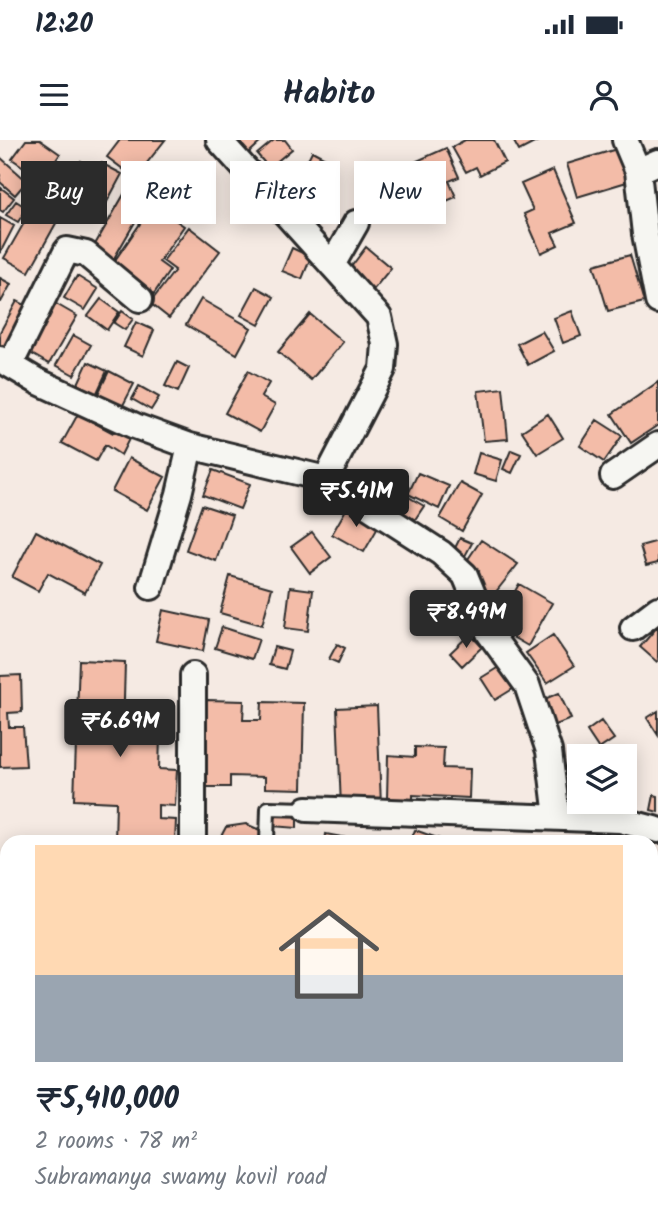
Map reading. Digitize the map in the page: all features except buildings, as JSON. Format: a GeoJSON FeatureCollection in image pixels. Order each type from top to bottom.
{"type":"FeatureCollection","features":[{"type":"Feature","properties":{"kind":"street"},"geometry":{"type":"LineString","coordinates":[[219,140],[379,317],[385,344],[383,369],[326,480]]}},
{"type":"Feature","properties":{"kind":"street"},"geometry":{"type":"LineString","coordinates":[[625,140],[648,167],[645,234],[658,301]]}},
{"type":"Feature","properties":{"kind":"street"},"geometry":{"type":"LineString","coordinates":[[332,265],[355,224]]}},
{"type":"Feature","properties":{"kind":"street"},"geometry":{"type":"LineString","coordinates":[[140,299],[86,254],[67,250],[5,362],[37,381],[135,426],[190,446],[326,480],[441,553],[465,575],[489,633],[527,685],[543,725],[557,817]]}},
{"type":"Feature","properties":{"kind":"street"},"geometry":{"type":"LineString","coordinates":[[613,476],[658,444]]}},
{"type":"Feature","properties":{"kind":"street"},"geometry":{"type":"LineString","coordinates":[[151,587],[179,494],[190,446]]}},
{"type":"Feature","properties":{"kind":"street"},"geometry":{"type":"LineString","coordinates":[[633,628],[658,609]]}},
{"type":"Feature","properties":{"kind":"street"},"geometry":{"type":"LineString","coordinates":[[193,675],[193,835]]}},
{"type":"Feature","properties":{"kind":"street"},"geometry":{"type":"LineString","coordinates":[[307,809],[620,820],[658,831]]}},
{"type":"Feature","properties":{"kind":"lane"},"geometry":{"type":"LineString","coordinates":[[267,835],[268,808],[307,809]]}}]}
